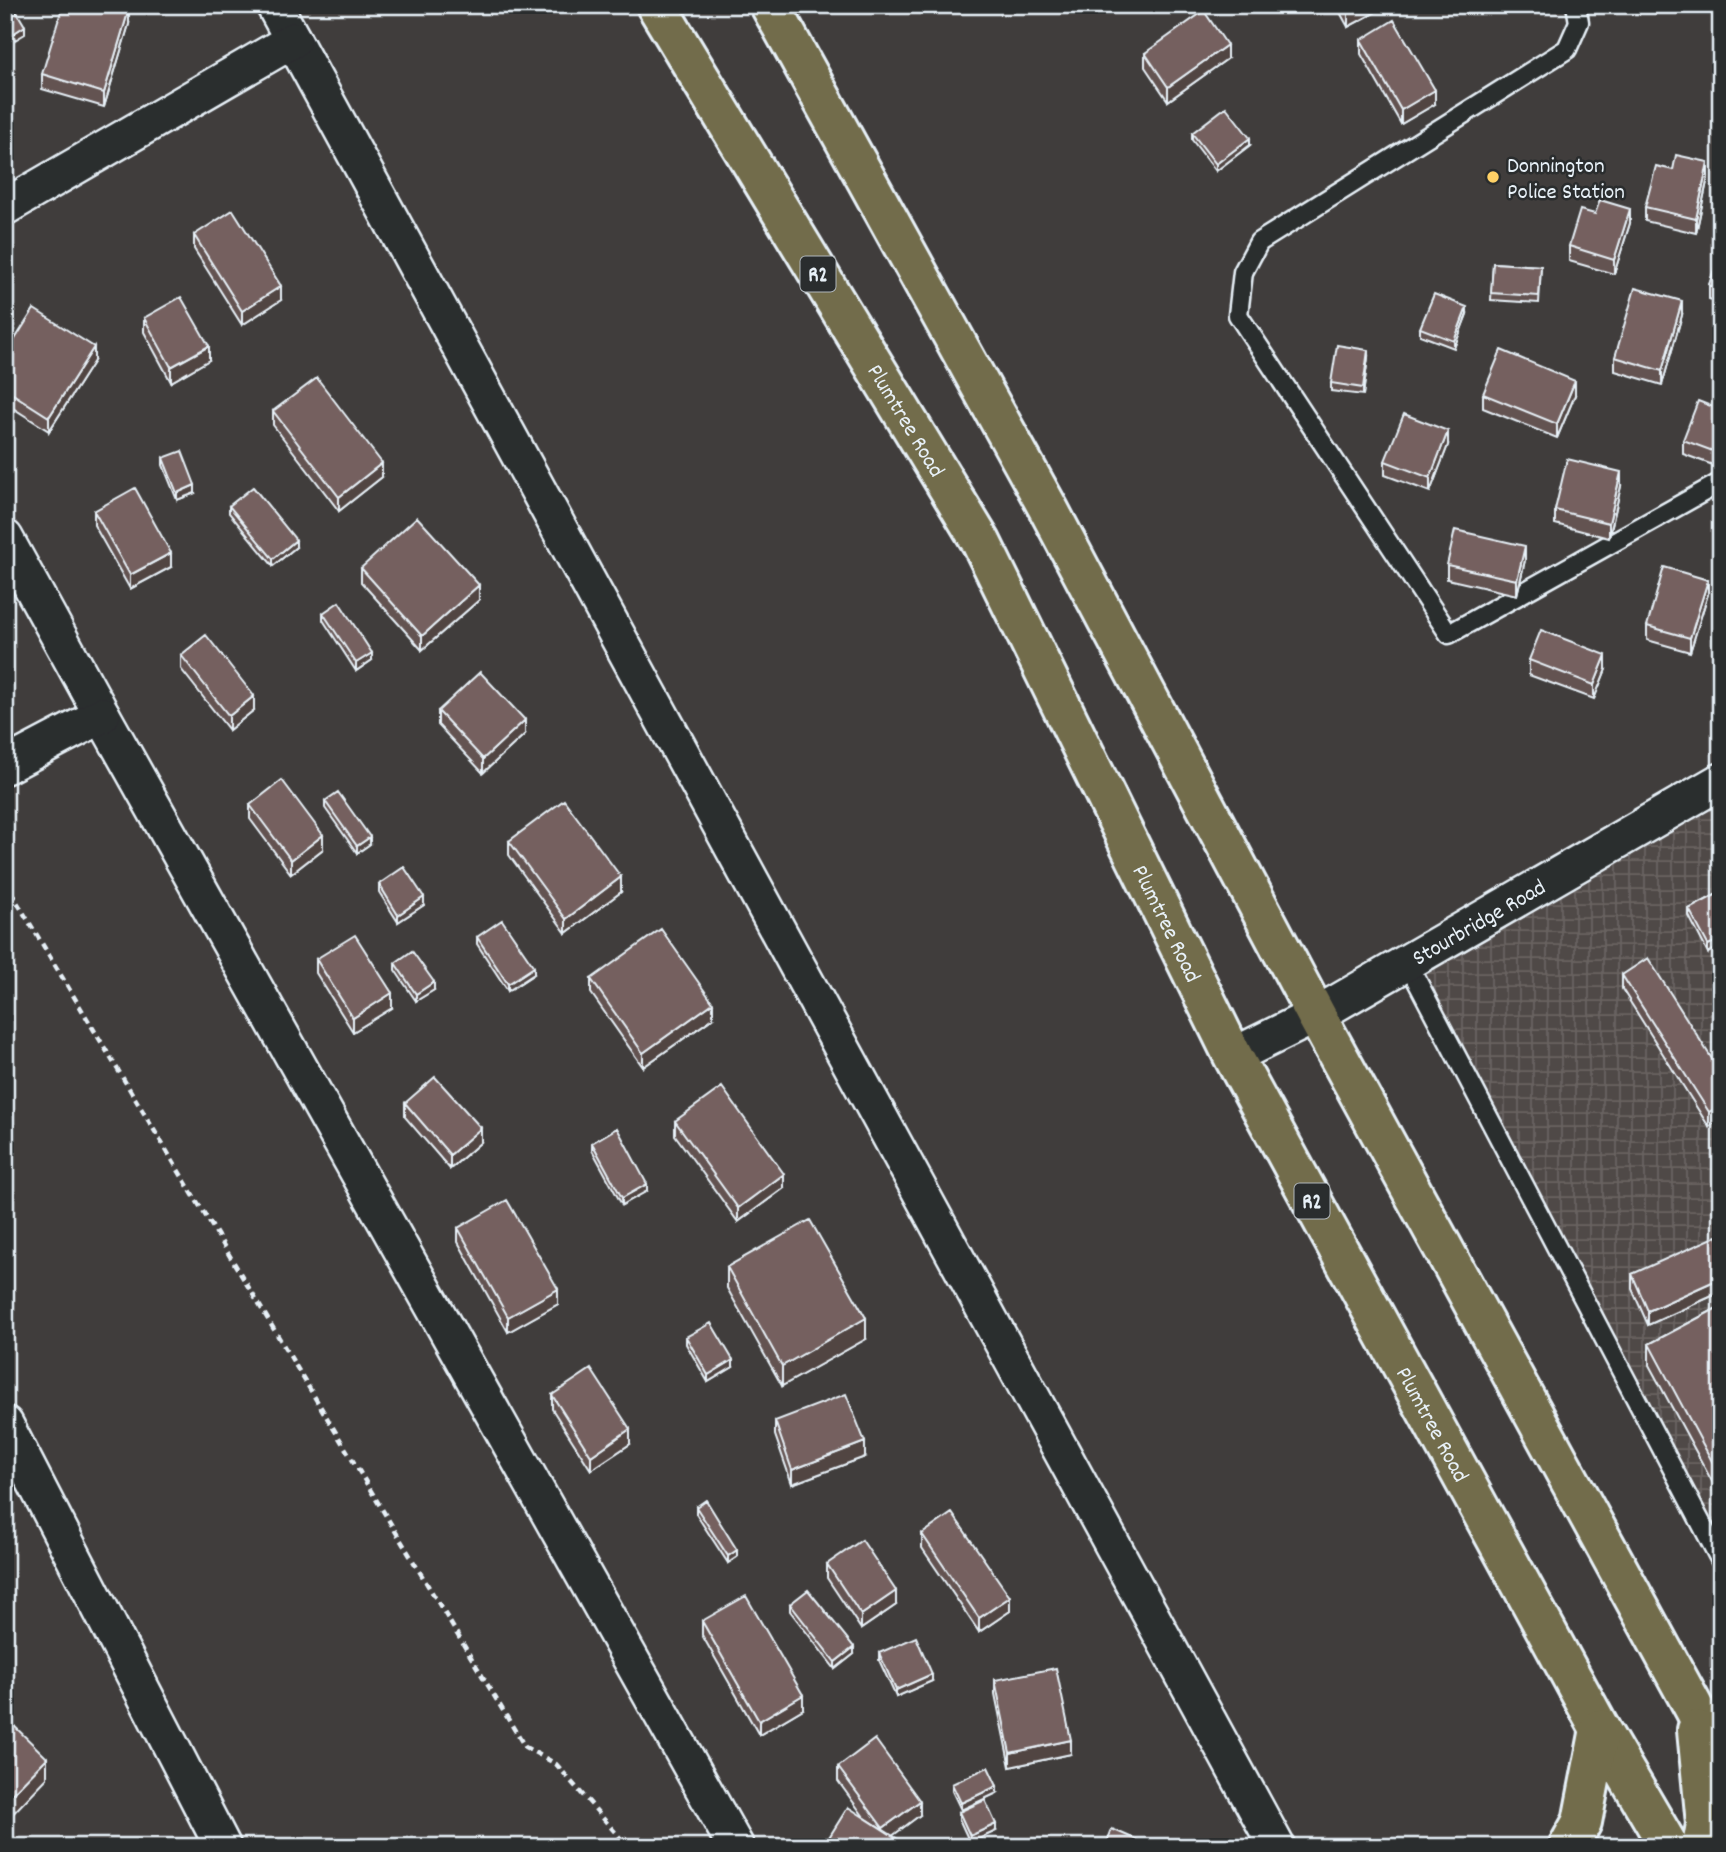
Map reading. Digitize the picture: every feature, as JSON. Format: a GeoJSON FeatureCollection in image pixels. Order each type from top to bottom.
{"type":"FeatureCollection","features":[{"type":"Feature","properties":{"kind":"highway","name":"Plumtree Road"},"geometry":{"type":"LineString","coordinates":[[656,5],[981,542],[1233,1056],[1600,1729],[1669,1847]]}},
{"type":"Feature","properties":{"kind":"highway"},"geometry":{"type":"LineString","coordinates":[[770,5],[1049,510],[1316,1015],[1695,1710],[1721,1763]]}},
{"type":"Feature","properties":{"kind":"highway"},"geometry":{"type":"LineString","coordinates":[[1695,1710],[1706,1824],[1702,1847]]}},
{"type":"Feature","properties":{"kind":"highway"},"geometry":{"type":"LineString","coordinates":[[1568,1847],[1582,1822],[1600,1729]]}},
{"type":"Feature","properties":{"kind":"street"},"geometry":{"type":"LineString","coordinates":[[274,5],[1278,1847]]}},
{"type":"Feature","properties":{"kind":"street"},"geometry":{"type":"LineString","coordinates":[[5,207],[293,40]]}},
{"type":"Feature","properties":{"kind":"street"},"geometry":{"type":"LineString","coordinates":[[5,538],[736,1847]]}},
{"type":"Feature","properties":{"kind":"street"},"geometry":{"type":"LineString","coordinates":[[5,766],[102,715]]}},
{"type":"Feature","properties":{"kind":"street","name":"Stourbridge Road"},"geometry":{"type":"LineString","coordinates":[[1233,1056],[1316,1015],[1721,781]]}},
{"type":"Feature","properties":{"kind":"street"},"geometry":{"type":"LineString","coordinates":[[5,1424],[223,1847]]}},
{"type":"Feature","properties":{"kind":"lane"},"geometry":{"type":"LineString","coordinates":[[1576,5],[1579,22],[1567,49],[1259,242],[1243,272],[1238,315],[1449,634],[1721,482]]}},
{"type":"Feature","properties":{"kind":"lane"},"geometry":{"type":"LineString","coordinates":[[1407,962],[1721,1561]]}},
{"type":"Feature","properties":{"kind":"path"},"geometry":{"type":"LineString","coordinates":[[5,883],[525,1747],[556,1764],[628,1847]]}},
{"type":"Feature","properties":{"kind":"shaded area"},"geometry":{"type":"Polygon","coordinates":[[[1721,797],[1721,1563],[1418,970],[1721,797]]]}},
{"type":"Feature","properties":{"kind":"building"},"geometry":{"type":"Polygon","coordinates":[[[63,5],[115,5],[129,9],[104,93],[42,74],[63,5]]]}},
{"type":"Feature","properties":{"kind":"building"},"geometry":{"type":"Polygon","coordinates":[[[1344,5],[1362,5],[1348,13],[1344,5]]]}},
{"type":"Feature","properties":{"kind":"building"},"geometry":{"type":"Polygon","coordinates":[[[13,6],[25,26],[5,39],[5,11],[13,6]]]}},
{"type":"Feature","properties":{"kind":"building"},"geometry":{"type":"Polygon","coordinates":[[[1204,11],[1227,45],[1168,87],[1145,53],[1204,11]]]}},
{"type":"Feature","properties":{"kind":"building"},"geometry":{"type":"Polygon","coordinates":[[[1394,20],[1435,90],[1401,110],[1361,40],[1394,20]]]}},
{"type":"Feature","properties":{"kind":"building"},"geometry":{"type":"Polygon","coordinates":[[[1226,107],[1250,138],[1216,164],[1192,133],[1226,107]]]}},
{"type":"Feature","properties":{"kind":"building"},"geometry":{"type":"Polygon","coordinates":[[[1676,155],[1708,162],[1696,219],[1645,207],[1656,166],[1673,170],[1676,155]]]}},
{"type":"Feature","properties":{"kind":"building"},"geometry":{"type":"Polygon","coordinates":[[[1600,200],[1630,209],[1614,260],[1569,246],[1580,210],[1595,214],[1600,200]]]}},
{"type":"Feature","properties":{"kind":"building"},"geometry":{"type":"Polygon","coordinates":[[[233,210],[281,286],[242,311],[194,235],[233,210]]]}},
{"type":"Feature","properties":{"kind":"building"},"geometry":{"type":"Polygon","coordinates":[[[1721,249],[1721,289],[1709,285],[1721,249]]]}},
{"type":"Feature","properties":{"kind":"building"},"geometry":{"type":"Polygon","coordinates":[[[1493,263],[1541,266],[1539,296],[1491,293],[1493,263]]]}},
{"type":"Feature","properties":{"kind":"building"},"geometry":{"type":"Polygon","coordinates":[[[1635,288],[1682,301],[1662,371],[1615,357],[1635,288]]]}},
{"type":"Feature","properties":{"kind":"building"},"geometry":{"type":"Polygon","coordinates":[[[1434,294],[1467,307],[1454,341],[1420,328],[1434,294]]]}},
{"type":"Feature","properties":{"kind":"building"},"geometry":{"type":"Polygon","coordinates":[[[181,297],[209,346],[171,367],[144,318],[181,297]]]}},
{"type":"Feature","properties":{"kind":"building"},"geometry":{"type":"Polygon","coordinates":[[[34,309],[94,347],[49,417],[5,389],[5,355],[34,309]]]}},
{"type":"Feature","properties":{"kind":"building"},"geometry":{"type":"Polygon","coordinates":[[[1337,345],[1368,350],[1363,388],[1331,383],[1337,345]]]}},
{"type":"Feature","properties":{"kind":"building"},"geometry":{"type":"Polygon","coordinates":[[[1501,350],[1575,381],[1557,424],[1483,394],[1501,350]]]}},
{"type":"Feature","properties":{"kind":"building"},"geometry":{"type":"Polygon","coordinates":[[[317,378],[382,463],[339,497],[273,411],[317,378]]]}},
{"type":"Feature","properties":{"kind":"building"},"geometry":{"type":"Polygon","coordinates":[[[1698,401],[1721,410],[1721,454],[1683,440],[1698,401]]]}},
{"type":"Feature","properties":{"kind":"building"},"geometry":{"type":"Polygon","coordinates":[[[1404,414],[1448,431],[1430,478],[1385,461],[1404,414]]]}},
{"type":"Feature","properties":{"kind":"building"},"geometry":{"type":"Polygon","coordinates":[[[182,451],[195,485],[177,493],[163,458],[182,451]]]}},
{"type":"Feature","properties":{"kind":"building"},"geometry":{"type":"Polygon","coordinates":[[[1567,459],[1621,472],[1609,523],[1555,510],[1567,459]]]}},
{"type":"Feature","properties":{"kind":"building"},"geometry":{"type":"Polygon","coordinates":[[[253,487],[296,540],[273,559],[229,506],[253,487]]]}},
{"type":"Feature","properties":{"kind":"building"},"geometry":{"type":"Polygon","coordinates":[[[135,488],[171,553],[130,575],[94,511],[135,488]]]}},
{"type":"Feature","properties":{"kind":"building"},"geometry":{"type":"Polygon","coordinates":[[[417,517],[479,585],[422,636],[361,568],[417,517]]]}},
{"type":"Feature","properties":{"kind":"building"},"geometry":{"type":"Polygon","coordinates":[[[1455,530],[1525,546],[1517,580],[1447,565],[1455,530]]]}},
{"type":"Feature","properties":{"kind":"building"},"geometry":{"type":"Polygon","coordinates":[[[1664,567],[1708,580],[1690,638],[1647,626],[1664,567]]]}},
{"type":"Feature","properties":{"kind":"building"},"geometry":{"type":"Polygon","coordinates":[[[339,602],[372,653],[356,663],[323,613],[339,602]]]}},
{"type":"Feature","properties":{"kind":"building"},"geometry":{"type":"Polygon","coordinates":[[[1541,630],[1606,655],[1594,685],[1529,660],[1541,630]]]}},
{"type":"Feature","properties":{"kind":"building"},"geometry":{"type":"Polygon","coordinates":[[[206,635],[254,696],[229,716],[181,655],[206,635]]]}},
{"type":"Feature","properties":{"kind":"building"},"geometry":{"type":"Polygon","coordinates":[[[480,672],[525,720],[483,759],[438,711],[480,672]]]}},
{"type":"Feature","properties":{"kind":"building"},"geometry":{"type":"Polygon","coordinates":[[[282,780],[323,835],[291,860],[250,805],[282,780]]]}},
{"type":"Feature","properties":{"kind":"building"},"geometry":{"type":"Polygon","coordinates":[[[338,792],[370,837],[357,846],[325,801],[338,792]]]}},
{"type":"Feature","properties":{"kind":"building"},"geometry":{"type":"Polygon","coordinates":[[[564,800],[621,877],[566,919],[509,841],[564,800]]]}},
{"type":"Feature","properties":{"kind":"building"},"geometry":{"type":"Polygon","coordinates":[[[404,867],[424,897],[398,915],[379,884],[404,867]]]}},
{"type":"Feature","properties":{"kind":"building"},"geometry":{"type":"Polygon","coordinates":[[[1721,892],[1721,939],[1708,945],[1689,909],[1721,892]]]}},
{"type":"Feature","properties":{"kind":"building"},"geometry":{"type":"Polygon","coordinates":[[[502,920],[534,967],[508,984],[477,937],[502,920]]]}},
{"type":"Feature","properties":{"kind":"building"},"geometry":{"type":"Polygon","coordinates":[[[661,929],[713,1003],[643,1053],[591,979],[661,929]]]}},
{"type":"Feature","properties":{"kind":"building"},"geometry":{"type":"Polygon","coordinates":[[[355,935],[392,993],[353,1018],[316,959],[355,935]]]}},
{"type":"Feature","properties":{"kind":"building"},"geometry":{"type":"Polygon","coordinates":[[[412,951],[434,982],[416,994],[395,963],[412,951]]]}},
{"type":"Feature","properties":{"kind":"building"},"geometry":{"type":"Polygon","coordinates":[[[1648,958],[1721,1073],[1721,1105],[1709,1112],[1622,975],[1648,958]]]}},
{"type":"Feature","properties":{"kind":"building"},"geometry":{"type":"Polygon","coordinates":[[[435,1077],[481,1128],[450,1155],[405,1103],[435,1077]]]}},
{"type":"Feature","properties":{"kind":"building"},"geometry":{"type":"Polygon","coordinates":[[[722,1087],[784,1174],[738,1208],[675,1121],[722,1087]]]}},
{"type":"Feature","properties":{"kind":"building"},"geometry":{"type":"Polygon","coordinates":[[[617,1128],[647,1184],[622,1198],[592,1143],[617,1128]]]}},
{"type":"Feature","properties":{"kind":"building"},"geometry":{"type":"Polygon","coordinates":[[[507,1200],[558,1289],[508,1317],[458,1228],[507,1200]]]}},
{"type":"Feature","properties":{"kind":"building"},"geometry":{"type":"Polygon","coordinates":[[[810,1220],[866,1318],[782,1366],[727,1267],[810,1220]]]}},
{"type":"Feature","properties":{"kind":"building"},"geometry":{"type":"Polygon","coordinates":[[[1717,1236],[1721,1244],[1721,1278],[1648,1311],[1632,1274],[1717,1236]]]}},
{"type":"Feature","properties":{"kind":"building"},"geometry":{"type":"Polygon","coordinates":[[[1721,1306],[1721,1478],[1649,1344],[1721,1306]]]}},
{"type":"Feature","properties":{"kind":"building"},"geometry":{"type":"Polygon","coordinates":[[[711,1323],[733,1360],[708,1375],[686,1337],[711,1323]]]}},
{"type":"Feature","properties":{"kind":"building"},"geometry":{"type":"Polygon","coordinates":[[[591,1369],[630,1429],[591,1456],[552,1395],[591,1369]]]}},
{"type":"Feature","properties":{"kind":"building"},"geometry":{"type":"Polygon","coordinates":[[[846,1394],[865,1442],[792,1470],[775,1421],[846,1394]]]}},
{"type":"Feature","properties":{"kind":"building"},"geometry":{"type":"Polygon","coordinates":[[[706,1500],[737,1550],[728,1556],[696,1507],[706,1500]]]}},
{"type":"Feature","properties":{"kind":"building"},"geometry":{"type":"Polygon","coordinates":[[[952,1513],[1010,1597],[979,1618],[922,1534],[952,1513]]]}},
{"type":"Feature","properties":{"kind":"building"},"geometry":{"type":"Polygon","coordinates":[[[862,1540],[896,1591],[861,1615],[827,1564],[862,1540]]]}},
{"type":"Feature","properties":{"kind":"building"},"geometry":{"type":"Polygon","coordinates":[[[808,1590],[854,1647],[835,1662],[790,1604],[808,1590]]]}},
{"type":"Feature","properties":{"kind":"building"},"geometry":{"type":"Polygon","coordinates":[[[746,1596],[803,1695],[759,1721],[702,1621],[746,1596]]]}},
{"type":"Feature","properties":{"kind":"building"},"geometry":{"type":"Polygon","coordinates":[[[916,1637],[932,1674],[896,1690],[879,1653],[916,1637]]]}},
{"type":"Feature","properties":{"kind":"building"},"geometry":{"type":"Polygon","coordinates":[[[1056,1668],[1071,1740],[1010,1753],[995,1680],[1056,1668]]]}},
{"type":"Feature","properties":{"kind":"building"},"geometry":{"type":"Polygon","coordinates":[[[8,1720],[47,1758],[5,1801],[5,1723],[8,1720]]]}},
{"type":"Feature","properties":{"kind":"building"},"geometry":{"type":"Polygon","coordinates":[[[875,1739],[920,1801],[883,1828],[838,1767],[875,1739]]]}},
{"type":"Feature","properties":{"kind":"building"},"geometry":{"type":"Polygon","coordinates":[[[988,1767],[997,1786],[961,1803],[952,1784],[988,1767]]]}},
{"type":"Feature","properties":{"kind":"building"},"geometry":{"type":"Polygon","coordinates":[[[985,1800],[996,1824],[970,1836],[959,1812],[985,1800]]]}},
{"type":"Feature","properties":{"kind":"building"},"geometry":{"type":"Polygon","coordinates":[[[848,1807],[910,1847],[823,1847],[848,1807]]]}},
{"type":"Feature","properties":{"kind":"building"},"geometry":{"type":"Polygon","coordinates":[[[5,1810],[12,1816],[5,1823],[5,1810]]]}},
{"type":"Feature","properties":{"kind":"building"},"geometry":{"type":"Polygon","coordinates":[[[1112,1829],[1153,1847],[1105,1847],[1112,1829]]]}},
{"type":"Feature","properties":{"kind":"place","name":"Donnington Police Station"},"geometry":{"type":"Point","coordinates":[1493,177]}}]}
